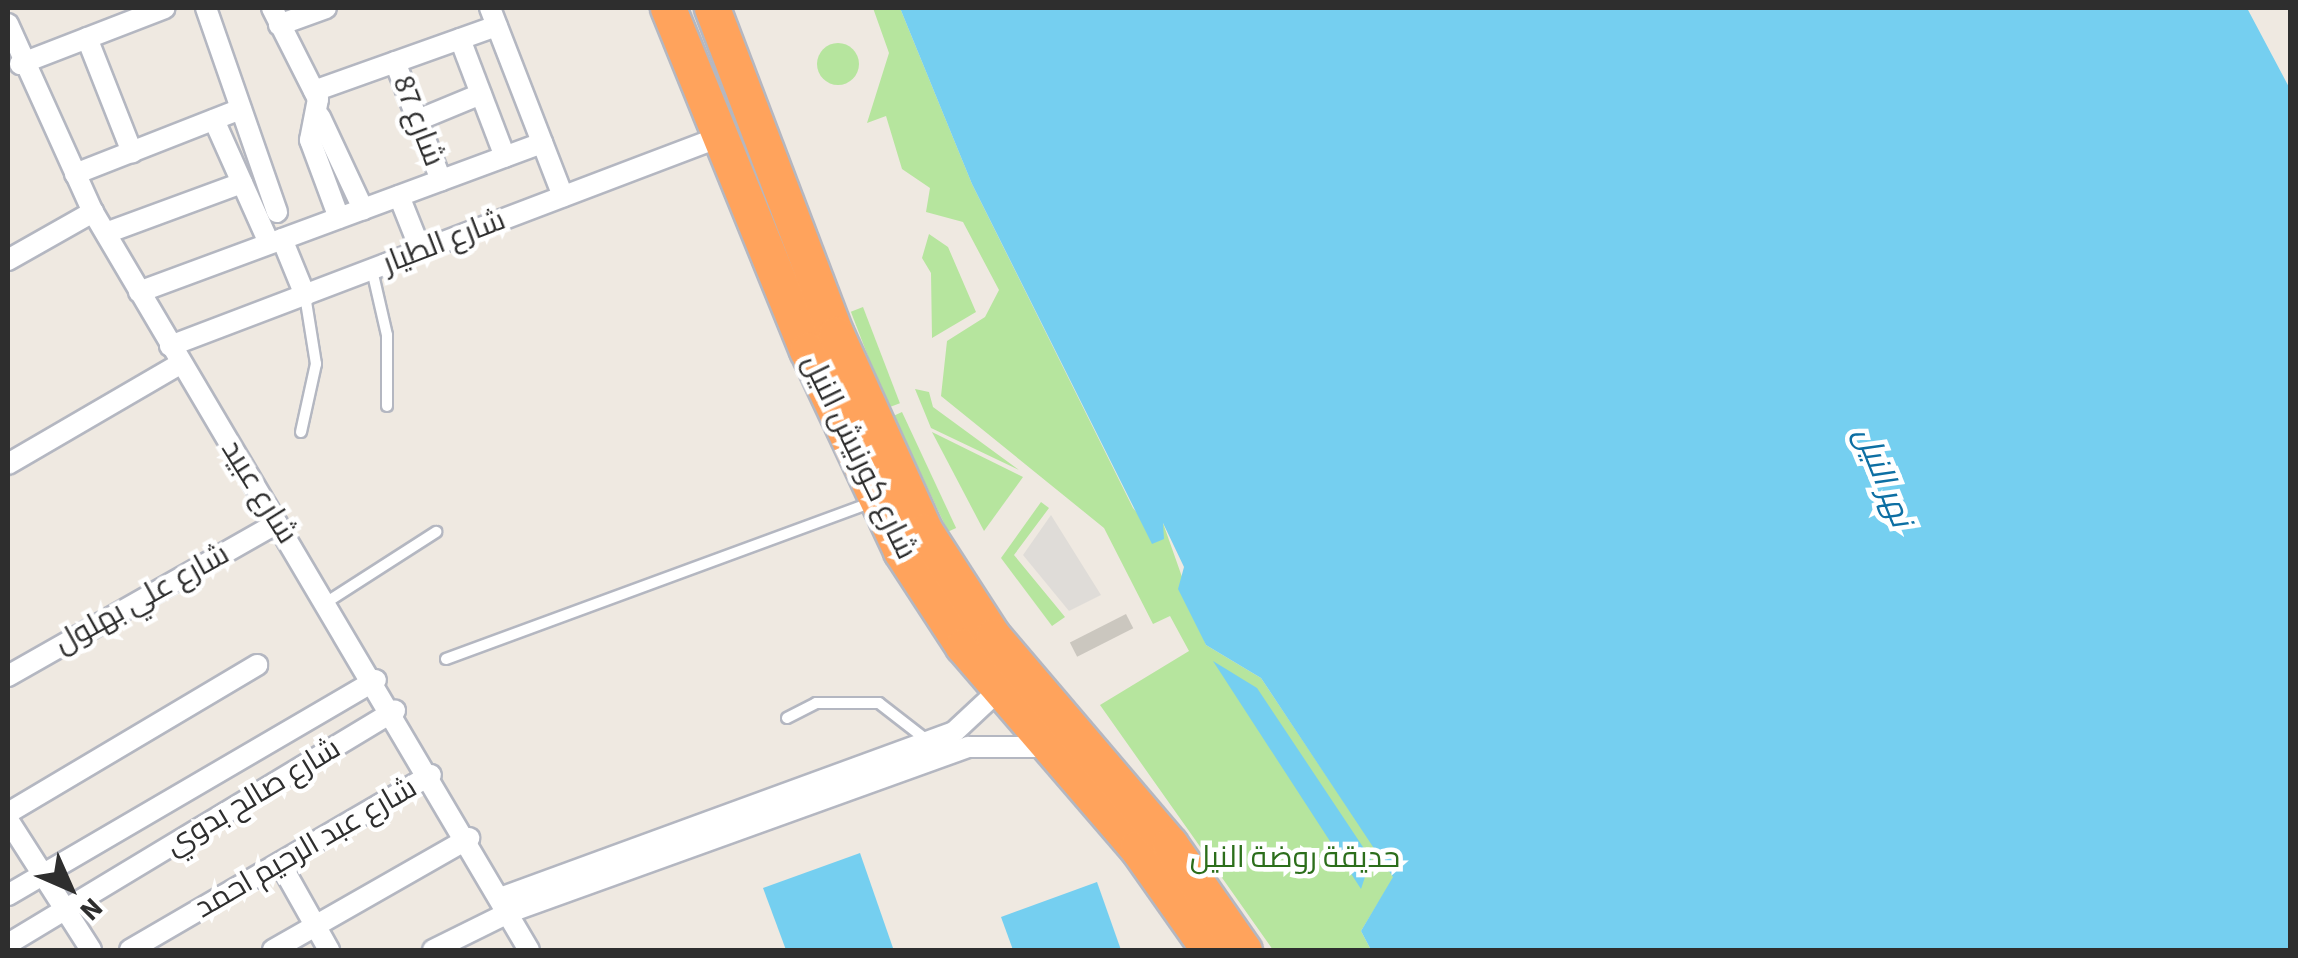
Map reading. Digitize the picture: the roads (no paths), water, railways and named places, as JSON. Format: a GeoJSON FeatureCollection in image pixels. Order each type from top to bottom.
{"type":"FeatureCollection","features":[{"type":"Feature","properties":{"kind":"highway","name":"شارع كورنيش النيل"},"geometry":{"type":"LineString","coordinates":[[668,8],[717,138],[874,502],[998,691],[1136,848],[1209,950]]}},
{"type":"Feature","properties":{"kind":"highway","name":"شارع كورنيش النيل"},"geometry":{"type":"LineString","coordinates":[[712,8],[836,334],[924,531],[992,636],[1170,844],[1244,950]]}},
{"type":"Feature","properties":{"kind":"street"},"geometry":{"type":"LineString","coordinates":[[15,61],[166,8]]}},
{"type":"Feature","properties":{"kind":"street"},"geometry":{"type":"LineString","coordinates":[[206,8],[277,212]]}},
{"type":"Feature","properties":{"kind":"street"},"geometry":{"type":"LineString","coordinates":[[326,8],[276,16],[314,91],[320,117],[363,209]]}},
{"type":"Feature","properties":{"kind":"street"},"geometry":{"type":"LineString","coordinates":[[314,91],[460,39],[493,17],[563,196]]}},
{"type":"Feature","properties":{"kind":"street","name":"شارع عبيد"},"geometry":{"type":"LineString","coordinates":[[8,24],[15,61],[106,234],[175,355],[376,680],[530,950]]}},
{"type":"Feature","properties":{"kind":"street"},"geometry":{"type":"LineString","coordinates":[[87,38],[132,152]]}},
{"type":"Feature","properties":{"kind":"street"},"geometry":{"type":"LineString","coordinates":[[460,39],[505,156]]}},
{"type":"Feature","properties":{"kind":"street","name":"شارع 87"},"geometry":{"type":"LineString","coordinates":[[395,62],[440,180]]}},
{"type":"Feature","properties":{"kind":"street"},"geometry":{"type":"LineString","coordinates":[[418,120],[481,94]]}},
{"type":"Feature","properties":{"kind":"street"},"geometry":{"type":"LineString","coordinates":[[74,174],[241,109]]}},
{"type":"Feature","properties":{"kind":"street"},"geometry":{"type":"LineString","coordinates":[[320,117],[310,140],[339,218]]}},
{"type":"Feature","properties":{"kind":"street"},"geometry":{"type":"LineString","coordinates":[[214,120],[242,183],[305,295]]}},
{"type":"Feature","properties":{"kind":"street","name":"شارع الطيار"},"geometry":{"type":"LineString","coordinates":[[8,464],[175,355],[305,295],[717,138]]}},
{"type":"Feature","properties":{"kind":"street"},"geometry":{"type":"LineString","coordinates":[[139,292],[542,143]]}},
{"type":"Feature","properties":{"kind":"street"},"geometry":{"type":"LineString","coordinates":[[106,234],[242,183]]}},
{"type":"Feature","properties":{"kind":"street"},"geometry":{"type":"LineString","coordinates":[[399,196],[421,251]]}},
{"type":"Feature","properties":{"kind":"street"},"geometry":{"type":"LineString","coordinates":[[8,260],[94,212]]}},
{"type":"Feature","properties":{"kind":"street","name":"شارع علي بهلول"},"geometry":{"type":"LineString","coordinates":[[8,676],[277,523]]}},
{"type":"Feature","properties":{"kind":"street"},"geometry":{"type":"LineString","coordinates":[[91,950],[8,816],[257,665]]}},
{"type":"Feature","properties":{"kind":"street"},"geometry":{"type":"LineString","coordinates":[[8,895],[376,680]]}},
{"type":"Feature","properties":{"kind":"street"},"geometry":{"type":"LineString","coordinates":[[433,950],[506,905],[972,722],[998,691]]}},
{"type":"Feature","properties":{"kind":"street","name":"شارع صالح بدوي"},"geometry":{"type":"LineString","coordinates":[[8,944],[394,712]]}},
{"type":"Feature","properties":{"kind":"street"},"geometry":{"type":"LineString","coordinates":[[506,905],[968,747],[1045,746]]}},
{"type":"Feature","properties":{"kind":"street","name":"شارع عبد الرحيم احمد"},"geometry":{"type":"LineString","coordinates":[[137,949],[431,775]]}},
{"type":"Feature","properties":{"kind":"street"},"geometry":{"type":"LineString","coordinates":[[273,950],[469,838]]}},
{"type":"Feature","properties":{"kind":"street"},"geometry":{"type":"LineString","coordinates":[[280,863],[329,950]]}},
{"type":"Feature","properties":{"kind":"lane"},"geometry":{"type":"LineString","coordinates":[[372,270],[388,335],[387,406]]}},
{"type":"Feature","properties":{"kind":"lane"},"geometry":{"type":"LineString","coordinates":[[301,432],[316,364],[305,295]]}},
{"type":"Feature","properties":{"kind":"lane"},"geometry":{"type":"LineString","coordinates":[[446,659],[874,502]]}},
{"type":"Feature","properties":{"kind":"lane"},"geometry":{"type":"LineString","coordinates":[[327,602],[436,532]]}},
{"type":"Feature","properties":{"kind":"lane"},"geometry":{"type":"LineString","coordinates":[[787,718],[832,701],[879,703],[928,742]]}},
{"type":"Feature","properties":{"kind":"water","name":"نهر النيل"},"geometry":{"type":"Polygon","coordinates":[[[900,8],[2247,8],[2290,89],[2290,950],[1371,950],[1361,931],[1393,877],[1261,678],[1206,645],[1178,589],[1184,567],[1163,523],[1164,539],[1152,544],[972,184],[900,8]]]}},
{"type":"Feature","properties":{"kind":"water"},"geometry":{"type":"Polygon","coordinates":[[[1213,661],[1257,688],[1371,859],[1361,889],[1213,661]]]}},
{"type":"Feature","properties":{"kind":"water"},"geometry":{"type":"Polygon","coordinates":[[[860,853],[893,948],[786,950],[763,888],[860,853]]]}},
{"type":"Feature","properties":{"kind":"water"},"geometry":{"type":"Polygon","coordinates":[[[1097,882],[1121,950],[1013,950],[1001,917],[1097,882]]]}},
{"type":"Feature","properties":{"kind":"park label","name":"حديقة روضة النيل"},"geometry":{"type":"Point","coordinates":[1295,858]}}]}
